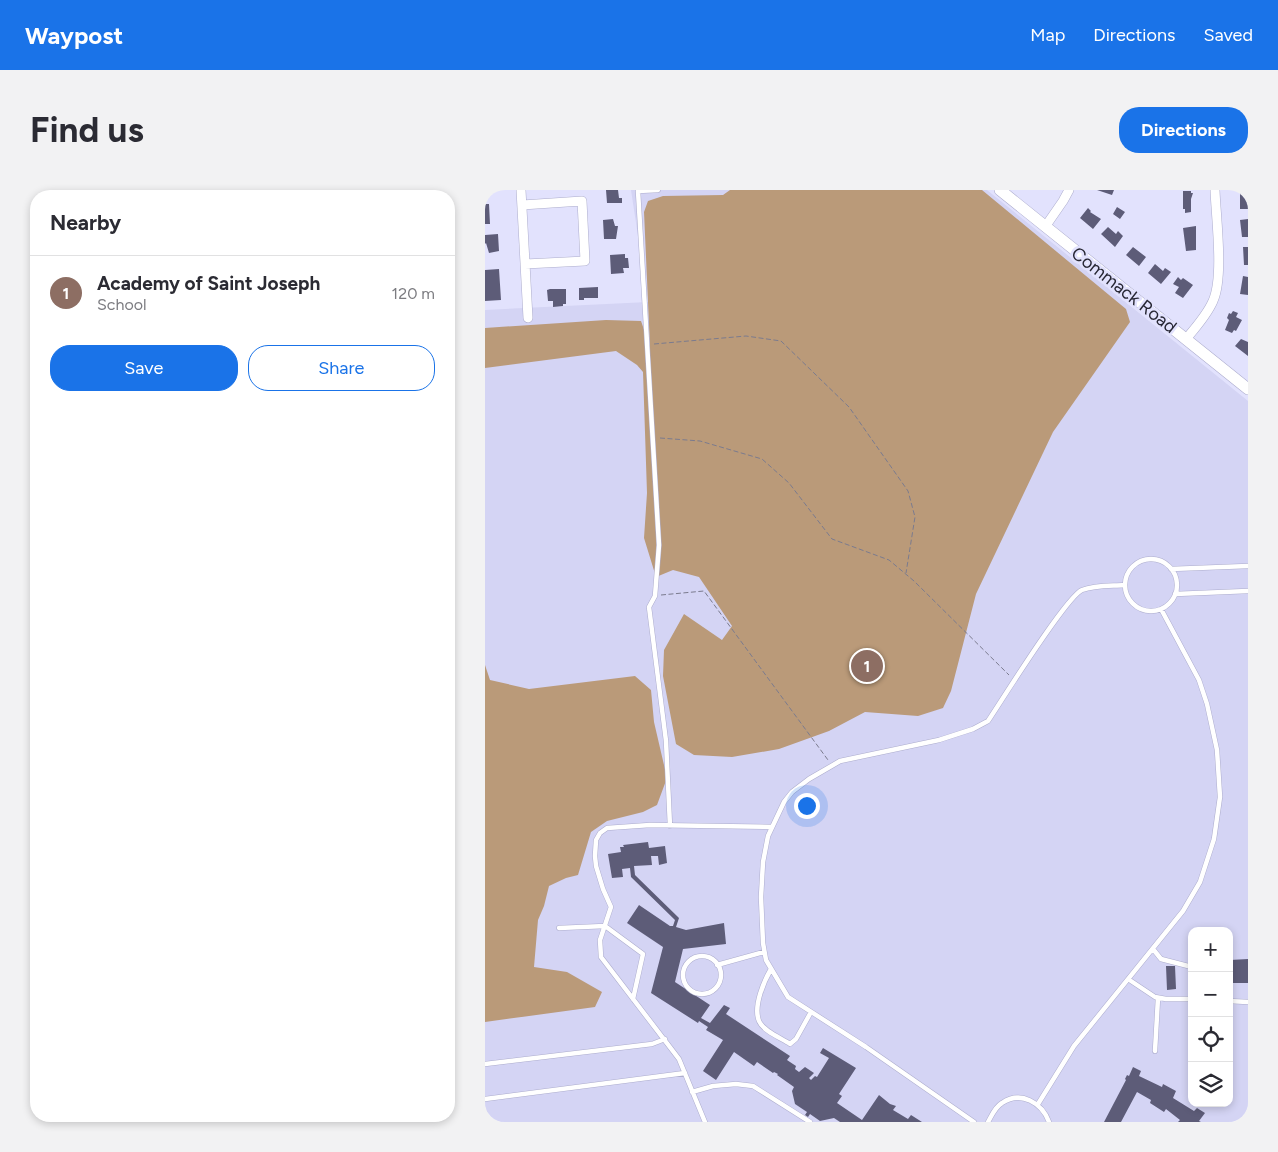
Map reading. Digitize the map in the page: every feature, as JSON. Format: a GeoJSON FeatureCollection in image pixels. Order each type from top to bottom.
{"type":"FeatureCollection","features":[{"type":"Feature","properties":{"kind":"street"},"geometry":{"type":"LineString","coordinates":[[521,190],[528,318]]}},
{"type":"Feature","properties":{"kind":"street","name":"Commack Road"},"geometry":{"type":"LineString","coordinates":[[1000,190],[1248,389]]}},
{"type":"Feature","properties":{"kind":"street"},"geometry":{"type":"LineString","coordinates":[[1045,227],[1069,190]]}},
{"type":"Feature","properties":{"kind":"street"},"geometry":{"type":"LineString","coordinates":[[1187,339],[1213,301],[1216,290],[1218,260],[1215,190]]}},
{"type":"Feature","properties":{"kind":"street"},"geometry":{"type":"LineString","coordinates":[[522,205],[582,201],[585,261],[525,264]]}},
{"type":"Feature","properties":{"kind":"lane"},"geometry":{"type":"LineString","coordinates":[[658,190],[638,191],[659,545],[655,596],[649,607],[666,741],[670,826]]}},
{"type":"Feature","properties":{"kind":"lane"},"geometry":{"type":"LineString","coordinates":[[1150,558],[1160,560],[1171,569],[1175,574],[1177,584],[1175,594],[1170,603],[1161,609],[1151,611],[1141,609],[1133,604],[1127,595],[1124,585],[1126,575],[1132,567],[1140,561],[1150,558]]}},
{"type":"Feature","properties":{"kind":"lane"},"geometry":{"type":"LineString","coordinates":[[1171,569],[1248,566]]}},
{"type":"Feature","properties":{"kind":"lane"},"geometry":{"type":"LineString","coordinates":[[974,1122],[866,1047],[789,997],[766,960],[764,952],[761,897],[763,862],[768,836],[784,802],[793,792],[809,779],[832,765],[840,761],[939,740],[973,729],[988,721],[1061,613],[1081,591],[1124,585]]}},
{"type":"Feature","properties":{"kind":"lane"},"geometry":{"type":"LineString","coordinates":[[1175,594],[1248,591]]}},
{"type":"Feature","properties":{"kind":"lane"},"geometry":{"type":"LineString","coordinates":[[1038,1104],[1074,1046],[1183,911],[1200,882],[1214,839],[1219,797],[1217,750],[1207,704],[1199,680],[1161,609]]}},
{"type":"Feature","properties":{"kind":"lane"},"geometry":{"type":"LineString","coordinates":[[705,1122],[679,1059],[601,957],[600,940],[611,907],[596,866],[596,840],[600,833],[607,828],[670,826],[772,827]]}},
{"type":"Feature","properties":{"kind":"lane"},"geometry":{"type":"LineString","coordinates":[[559,928],[605,926],[643,954],[633,999]]}},
{"type":"Feature","properties":{"kind":"lane"},"geometry":{"type":"LineString","coordinates":[[1153,949],[1161,960],[1188,966]]}},
{"type":"Feature","properties":{"kind":"lane"},"geometry":{"type":"LineString","coordinates":[[717,965],[764,952]]}},
{"type":"Feature","properties":{"kind":"lane"},"geometry":{"type":"LineString","coordinates":[[705,956],[717,965],[721,973],[720,980],[713,990],[701,994],[695,993],[686,985],[683,973],[685,967],[693,958],[705,956]]}},
{"type":"Feature","properties":{"kind":"lane"},"geometry":{"type":"LineString","coordinates":[[771,969],[764,980],[760,993],[759,1022],[766,1029],[790,1044],[796,1039],[811,1012]]}},
{"type":"Feature","properties":{"kind":"lane"},"geometry":{"type":"LineString","coordinates":[[1128,979],[1158,998],[1188,999]]}},
{"type":"Feature","properties":{"kind":"lane"},"geometry":{"type":"LineString","coordinates":[[1155,1051],[1158,998]]}},
{"type":"Feature","properties":{"kind":"lane"},"geometry":{"type":"LineString","coordinates":[[1233,1001],[1248,1002]]}},
{"type":"Feature","properties":{"kind":"lane"},"geometry":{"type":"LineString","coordinates":[[485,1064],[652,1044],[665,1039]]}},
{"type":"Feature","properties":{"kind":"lane"},"geometry":{"type":"LineString","coordinates":[[485,1099],[685,1073]]}},
{"type":"Feature","properties":{"kind":"lane"},"geometry":{"type":"LineString","coordinates":[[692,1092],[729,1084],[753,1086],[804,1120],[810,1122]]}},
{"type":"Feature","properties":{"kind":"lane"},"geometry":{"type":"LineString","coordinates":[[988,1122],[994,1110],[1002,1103],[1011,1099],[1021,1098],[1038,1104],[1046,1113],[1049,1122]]}},
{"type":"Feature","properties":{"kind":"lane"},"geometry":{"type":"LineString","coordinates":[[485,1113],[486,1122]]}},
{"type":"Feature","properties":{"kind":"path"},"geometry":{"type":"LineString","coordinates":[[648,344],[746,336],[781,341],[849,407],[909,491],[915,517],[905,574]]}},
{"type":"Feature","properties":{"kind":"path"},"geometry":{"type":"LineString","coordinates":[[654,438],[700,441],[762,459],[789,482],[832,539],[889,560],[1015,680]]}},
{"type":"Feature","properties":{"kind":"path"},"geometry":{"type":"LineString","coordinates":[[655,596],[704,591],[832,765]]}},
{"type":"Feature","properties":{"kind":"shaded area"},"geometry":{"type":"Polygon","coordinates":[[[631,190],[987,190],[1248,401],[1248,1122],[485,1122],[485,310],[648,302],[631,190]]]}},
{"type":"Feature","properties":{"kind":"shaded area"},"geometry":{"type":"Polygon","coordinates":[[[730,190],[982,190],[1126,309],[1130,322],[1053,432],[976,594],[951,691],[943,708],[918,716],[865,712],[829,731],[779,749],[732,757],[694,755],[676,744],[663,676],[664,650],[684,614],[722,640],[732,626],[699,577],[673,570],[656,577],[644,538],[647,493],[643,372],[637,365],[616,351],[485,368],[485,328],[606,320],[641,321],[650,347],[644,212],[648,201],[663,196],[723,195],[730,190]]]}},
{"type":"Feature","properties":{"kind":"shaded area"},"geometry":{"type":"Polygon","coordinates":[[[485,665],[490,680],[529,689],[635,676],[651,690],[654,722],[667,778],[657,805],[643,812],[607,821],[591,832],[578,875],[549,886],[538,920],[534,967],[567,972],[602,992],[595,1007],[485,1022],[485,665]]]}},
{"type":"Feature","properties":{"kind":"building"},"geometry":{"type":"Polygon","coordinates":[[[606,190],[618,190],[622,203],[607,203],[606,190]]]}},
{"type":"Feature","properties":{"kind":"building"},"geometry":{"type":"Polygon","coordinates":[[[1097,190],[1114,190],[1112,195],[1097,190]]]}},
{"type":"Feature","properties":{"kind":"building"},"geometry":{"type":"Polygon","coordinates":[[[1183,191],[1191,191],[1193,193],[1191,212],[1185,213],[1185,209],[1183,209],[1183,191]]]}},
{"type":"Feature","properties":{"kind":"building"},"geometry":{"type":"Polygon","coordinates":[[[1240,191],[1248,191],[1248,209],[1240,209],[1240,191]]]}},
{"type":"Feature","properties":{"kind":"building"},"geometry":{"type":"Polygon","coordinates":[[[485,204],[489,204],[490,224],[485,224],[485,204]]]}},
{"type":"Feature","properties":{"kind":"building"},"geometry":{"type":"Polygon","coordinates":[[[1117,207],[1125,212],[1120,219],[1113,214],[1117,207]]]}},
{"type":"Feature","properties":{"kind":"building"},"geometry":{"type":"Polygon","coordinates":[[[1088,208],[1090,212],[1101,219],[1093,229],[1080,218],[1088,208]]]}},
{"type":"Feature","properties":{"kind":"building"},"geometry":{"type":"Polygon","coordinates":[[[613,219],[615,226],[618,226],[616,239],[604,239],[603,220],[613,219]]]}},
{"type":"Feature","properties":{"kind":"building"},"geometry":{"type":"Polygon","coordinates":[[[1248,219],[1248,237],[1242,237],[1240,220],[1248,219]]]}},
{"type":"Feature","properties":{"kind":"building"},"geometry":{"type":"Polygon","coordinates":[[[1196,226],[1196,250],[1186,251],[1183,228],[1196,226]]]}},
{"type":"Feature","properties":{"kind":"building"},"geometry":{"type":"Polygon","coordinates":[[[1108,227],[1116,234],[1118,231],[1123,236],[1115,247],[1101,234],[1108,227]]]}},
{"type":"Feature","properties":{"kind":"building"},"geometry":{"type":"Polygon","coordinates":[[[498,234],[499,251],[489,253],[485,244],[485,235],[498,234]]]}},
{"type":"Feature","properties":{"kind":"building"},"geometry":{"type":"Polygon","coordinates":[[[1133,247],[1146,257],[1139,266],[1126,255],[1133,247]]]}},
{"type":"Feature","properties":{"kind":"building"},"geometry":{"type":"Polygon","coordinates":[[[1243,247],[1248,247],[1248,265],[1244,265],[1243,247]]]}},
{"type":"Feature","properties":{"kind":"building"},"geometry":{"type":"Polygon","coordinates":[[[625,254],[625,258],[628,258],[629,268],[623,268],[624,273],[611,274],[610,255],[625,254]]]}},
{"type":"Feature","properties":{"kind":"building"},"geometry":{"type":"Polygon","coordinates":[[[1155,264],[1163,271],[1165,268],[1171,272],[1161,284],[1148,273],[1155,264]]]}},
{"type":"Feature","properties":{"kind":"building"},"geometry":{"type":"Polygon","coordinates":[[[499,269],[501,300],[485,301],[485,270],[499,269]]]}},
{"type":"Feature","properties":{"kind":"building"},"geometry":{"type":"Polygon","coordinates":[[[1243,276],[1248,277],[1248,295],[1240,294],[1243,276]]]}},
{"type":"Feature","properties":{"kind":"building"},"geometry":{"type":"Polygon","coordinates":[[[1178,277],[1193,285],[1183,298],[1175,293],[1179,287],[1173,284],[1178,277]]]}},
{"type":"Feature","properties":{"kind":"building"},"geometry":{"type":"Polygon","coordinates":[[[598,287],[598,298],[579,300],[579,288],[598,287]]]}},
{"type":"Feature","properties":{"kind":"building"},"geometry":{"type":"Polygon","coordinates":[[[566,289],[566,304],[553,307],[553,301],[548,301],[547,290],[566,289]]]}},
{"type":"Feature","properties":{"kind":"building"},"geometry":{"type":"Polygon","coordinates":[[[1233,311],[1238,313],[1236,317],[1242,320],[1236,331],[1234,330],[1232,333],[1225,330],[1229,320],[1227,318],[1229,313],[1231,314],[1233,311]]]}},
{"type":"Feature","properties":{"kind":"building"},"geometry":{"type":"Polygon","coordinates":[[[1241,339],[1248,342],[1248,356],[1235,346],[1241,339]]]}},
{"type":"Feature","properties":{"kind":"building"},"geometry":{"type":"Polygon","coordinates":[[[648,842],[649,848],[665,846],[667,863],[659,865],[658,856],[651,856],[652,865],[634,866],[635,875],[679,918],[676,927],[686,930],[724,923],[726,944],[683,949],[675,982],[710,1005],[701,1018],[710,1023],[724,1005],[730,1008],[726,1014],[790,1056],[787,1060],[796,1066],[795,1069],[799,1072],[805,1067],[814,1073],[809,1078],[811,1080],[815,1076],[817,1077],[829,1058],[820,1053],[823,1048],[856,1068],[839,1094],[842,1096],[837,1103],[862,1120],[879,1095],[890,1104],[896,1106],[893,1110],[908,1119],[911,1115],[922,1122],[840,1122],[834,1118],[820,1121],[810,1114],[808,1117],[805,1115],[807,1112],[795,1104],[792,1091],[794,1087],[778,1074],[773,1073],[757,1062],[754,1066],[734,1052],[716,1080],[703,1071],[723,1040],[706,1030],[708,1027],[699,1021],[698,1023],[651,993],[663,947],[627,923],[639,905],[670,926],[673,926],[675,920],[631,877],[630,868],[622,869],[623,877],[612,878],[608,854],[621,852],[620,847],[624,847],[623,845],[648,842]]]}},
{"type":"Feature","properties":{"kind":"building"},"geometry":{"type":"Polygon","coordinates":[[[1248,959],[1248,983],[1233,983],[1233,960],[1248,959]]]}},
{"type":"Feature","properties":{"kind":"building"},"geometry":{"type":"Polygon","coordinates":[[[1166,966],[1175,966],[1176,989],[1167,990],[1166,966]]]}},
{"type":"Feature","properties":{"kind":"building"},"geometry":{"type":"Polygon","coordinates":[[[1133,1067],[1141,1071],[1139,1076],[1162,1087],[1163,1084],[1176,1091],[1173,1098],[1194,1111],[1197,1108],[1205,1113],[1199,1121],[1201,1122],[1178,1122],[1180,1120],[1166,1109],[1164,1112],[1150,1103],[1151,1100],[1137,1092],[1121,1122],[1104,1122],[1127,1075],[1129,1076],[1133,1067]]]}},
{"type":"Feature","properties":{"kind":"place","name":"Academy of Saint Joseph"},"geometry":{"type":"Point","coordinates":[867,666]}}]}
